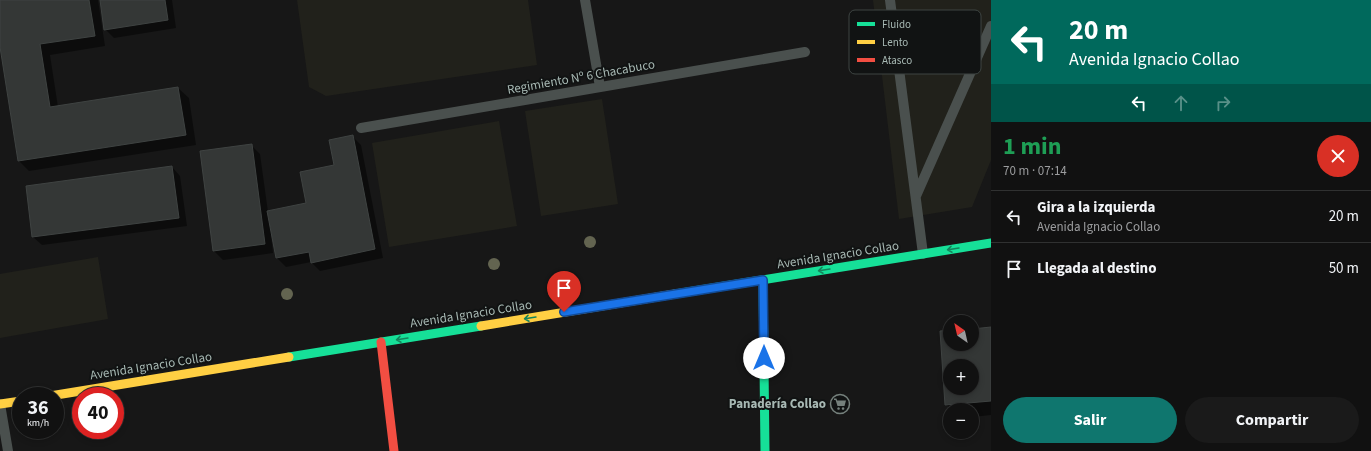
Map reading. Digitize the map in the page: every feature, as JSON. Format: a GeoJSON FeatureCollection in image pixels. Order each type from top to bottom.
{"type":"FeatureCollection","features":[{"type":"Feature","properties":{"kind":"main road","name":"Avenida Ignacio Collao"},"geometry":{"type":"LineString","coordinates":[[64,394],[991,243]]}},
{"type":"Feature","properties":{"kind":"main road"},"geometry":{"type":"LineString","coordinates":[[763,280],[765,451]]}},
{"type":"Feature","properties":{"kind":"main road"},"geometry":{"type":"LineString","coordinates":[[381,342],[394,451]]}},
{"type":"Feature","properties":{"kind":"main road"},"geometry":{"type":"LineString","coordinates":[[0,404],[12,402]]}},
{"type":"Feature","properties":{"kind":"lane"},"geometry":{"type":"LineString","coordinates":[[585,0],[600,87]]}},
{"type":"Feature","properties":{"kind":"lane"},"geometry":{"type":"LineString","coordinates":[[890,0],[891,10]]}},
{"type":"Feature","properties":{"kind":"lane"},"geometry":{"type":"LineString","coordinates":[[981,49],[991,26]]}},
{"type":"Feature","properties":{"kind":"lane","name":"Regimiento Nº 6 Chacabuco"},"geometry":{"type":"LineString","coordinates":[[360,128],[805,52]]}},
{"type":"Feature","properties":{"kind":"lane"},"geometry":{"type":"LineString","coordinates":[[900,74],[923,254]]}},
{"type":"Feature","properties":{"kind":"lane"},"geometry":{"type":"LineString","coordinates":[[916,196],[970,74]]}},
{"type":"Feature","properties":{"kind":"lane"},"geometry":{"type":"LineString","coordinates":[[0,404],[8,451]]}},
{"type":"Feature","properties":{"kind":"shaded area"},"geometry":{"type":"Polygon","coordinates":[[[297,0],[528,0],[537,65],[326,96],[309,87],[297,0]]]}},
{"type":"Feature","properties":{"kind":"shaded area"},"geometry":{"type":"Polygon","coordinates":[[[873,0],[991,0],[991,160],[972,207],[899,219],[882,74],[981,74],[981,10],[874,10],[873,0]]]}},
{"type":"Feature","properties":{"kind":"shaded area"},"geometry":{"type":"Polygon","coordinates":[[[602,99],[618,204],[541,216],[525,111],[602,99]]]}},
{"type":"Feature","properties":{"kind":"shaded area"},"geometry":{"type":"Polygon","coordinates":[[[499,121],[517,226],[389,247],[372,143],[499,121]]]}},
{"type":"Feature","properties":{"kind":"shaded area"},"geometry":{"type":"Polygon","coordinates":[[[98,257],[108,319],[0,338],[0,274],[98,257]]]}},
{"type":"Feature","properties":{"kind":"building"},"geometry":{"type":"Polygon","coordinates":[[[0,0],[89,0],[95,36],[40,44],[50,107],[178,87],[186,135],[18,161],[0,47],[0,0]]]}},
{"type":"Feature","properties":{"kind":"building"},"geometry":{"type":"Polygon","coordinates":[[[100,0],[165,0],[168,20],[104,30],[100,0]]]}},
{"type":"Feature","properties":{"kind":"building"},"geometry":{"type":"Polygon","coordinates":[[[353,135],[375,249],[311,263],[309,252],[276,258],[267,211],[306,203],[300,172],[334,165],[329,140],[353,135]]]}},
{"type":"Feature","properties":{"kind":"building"},"geometry":{"type":"Polygon","coordinates":[[[252,144],[265,244],[213,251],[200,151],[252,144]]]}},
{"type":"Feature","properties":{"kind":"building"},"geometry":{"type":"Polygon","coordinates":[[[172,166],[179,218],[32,237],[26,186],[172,166]]]}},
{"type":"Feature","properties":{"kind":"building"},"geometry":{"type":"Polygon","coordinates":[[[991,327],[991,401],[945,403],[944,395],[979,395],[979,359],[943,359],[943,375],[940,331],[943,331],[943,351],[979,351],[979,328],[991,327]]]}},
{"type":"Feature","properties":{"kind":"traffic: fast"},"geometry":{"type":"LineString","coordinates":[[675,294],[991,243]]}},
{"type":"Feature","properties":{"kind":"traffic: fast"},"geometry":{"type":"LineString","coordinates":[[763,280],[765,451]]}},
{"type":"Feature","properties":{"kind":"traffic: fast"},"geometry":{"type":"LineString","coordinates":[[289,357],[481,326]]}},
{"type":"Feature","properties":{"kind":"traffic: slow"},"geometry":{"type":"LineString","coordinates":[[481,326],[675,294]]}},
{"type":"Feature","properties":{"kind":"traffic: slow"},"geometry":{"type":"LineString","coordinates":[[64,394],[289,357]]}},
{"type":"Feature","properties":{"kind":"traffic: slow"},"geometry":{"type":"LineString","coordinates":[[0,404],[12,402]]}},
{"type":"Feature","properties":{"kind":"traffic: jam"},"geometry":{"type":"LineString","coordinates":[[381,342],[394,451]]}},
{"type":"Feature","properties":{"kind":"place","name":"Panadería Collao"},"geometry":{"type":"Point","coordinates":[840,404]}},
{"type":"Feature","properties":{"kind":"route"},"geometry":{"type":"LineString","coordinates":[[564,312],[763,280],[764,358]]}}]}
